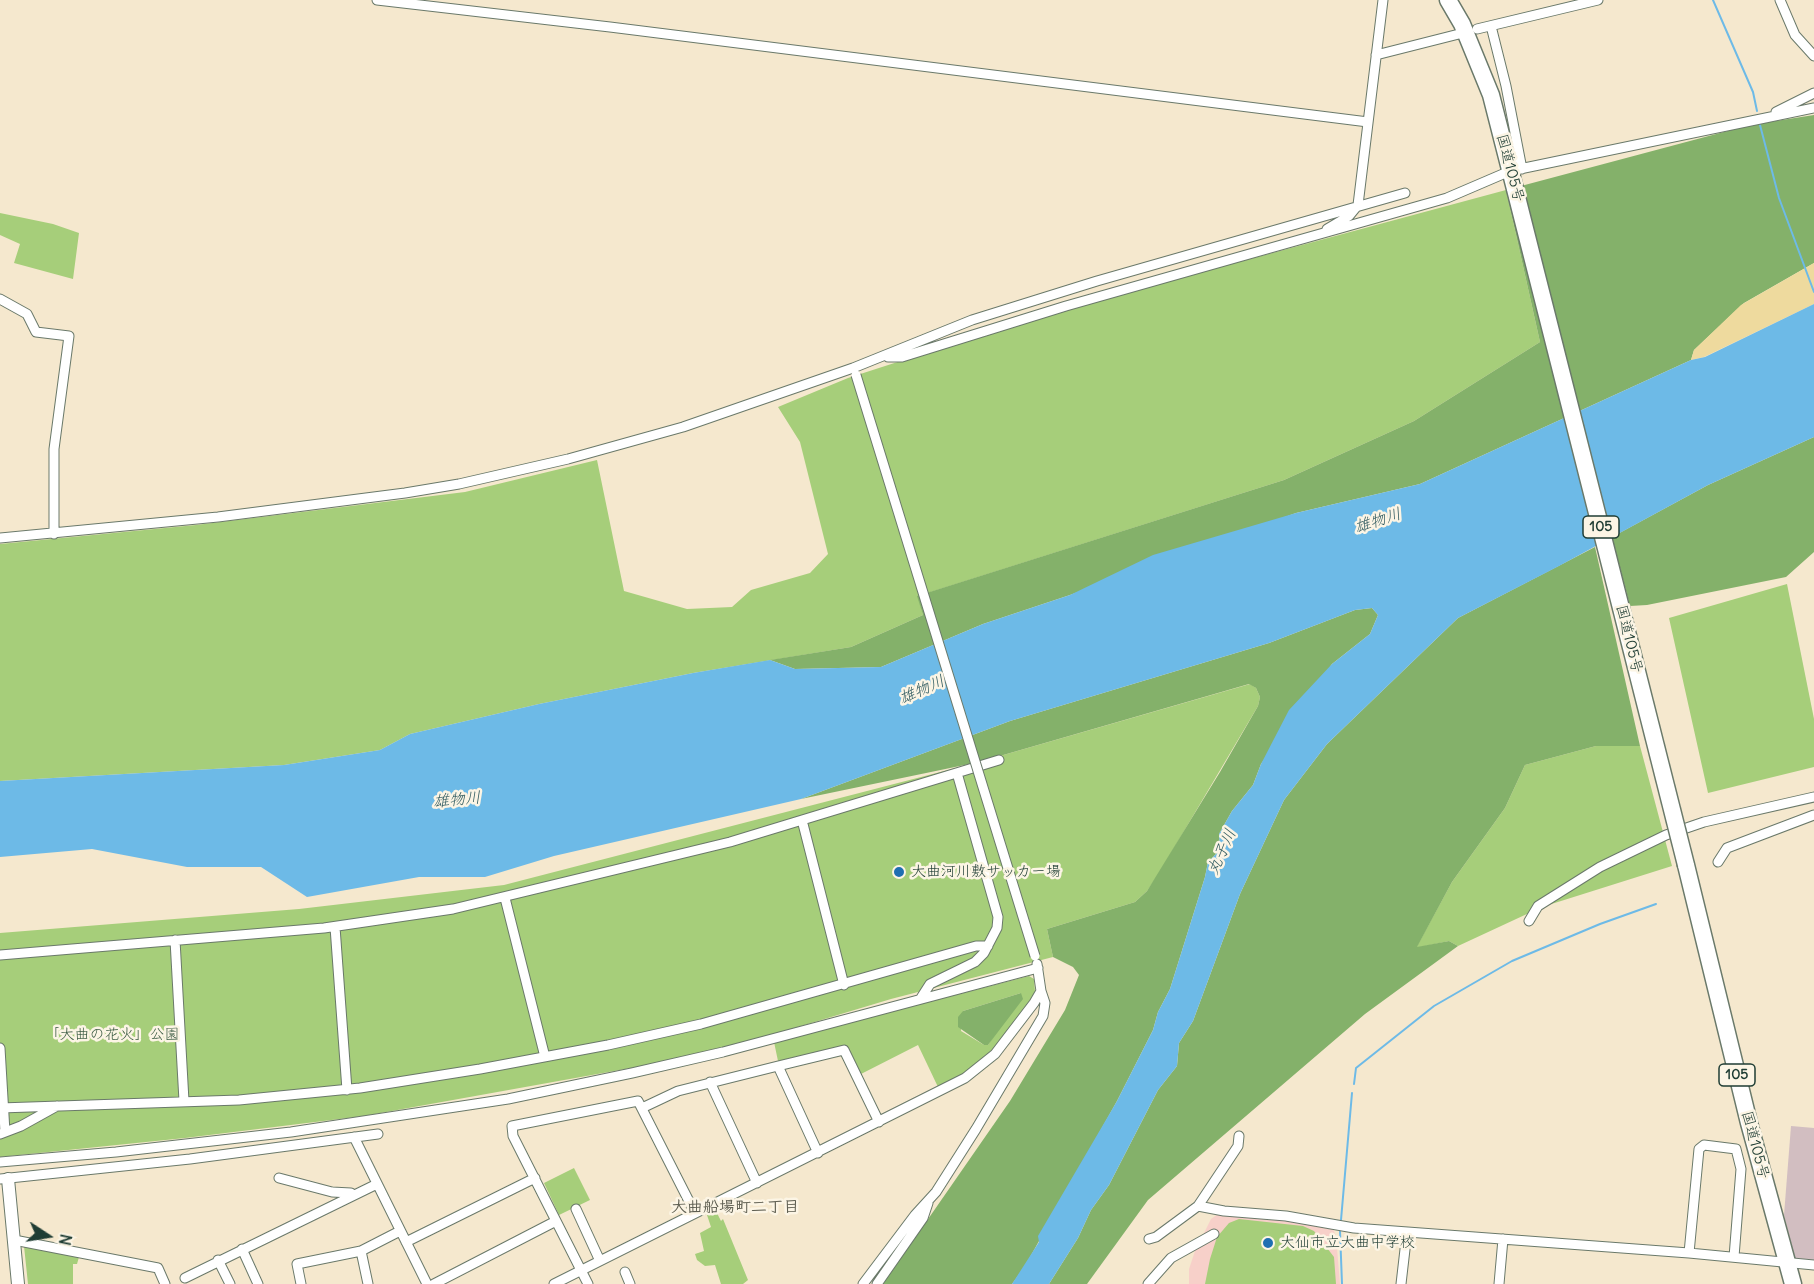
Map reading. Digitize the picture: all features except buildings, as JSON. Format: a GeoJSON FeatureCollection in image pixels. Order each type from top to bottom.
{"type":"FeatureCollection","features":[{"type":"Feature","properties":{"kind":"highway","name":"国道105号"},"geometry":{"type":"LineString","coordinates":[[1448,0],[1462,24],[1491,95],[1516,170],[1515,189],[1749,1123],[1793,1284]]}},
{"type":"Feature","properties":{"kind":"street"},"geometry":{"type":"LineString","coordinates":[[377,0],[1368,122]]}},
{"type":"Feature","properties":{"kind":"street"},"geometry":{"type":"LineString","coordinates":[[1325,232],[1330,226],[1349,216],[1358,205],[1383,0]]}},
{"type":"Feature","properties":{"kind":"street"},"geometry":{"type":"LineString","coordinates":[[1477,29],[1598,0]]}},
{"type":"Feature","properties":{"kind":"street"},"geometry":{"type":"LineString","coordinates":[[1780,0],[1795,35],[1814,56]]}},
{"type":"Feature","properties":{"kind":"street"},"geometry":{"type":"LineString","coordinates":[[1491,26],[1506,86],[1516,170]]}},
{"type":"Feature","properties":{"kind":"street"},"geometry":{"type":"LineString","coordinates":[[1376,55],[1459,34]]}},
{"type":"Feature","properties":{"kind":"street"},"geometry":{"type":"LineString","coordinates":[[1771,116],[1814,93]]}},
{"type":"Feature","properties":{"kind":"street"},"geometry":{"type":"LineString","coordinates":[[881,357],[902,357],[1066,306],[1447,198],[1516,170],[1814,108]]}},
{"type":"Feature","properties":{"kind":"street"},"geometry":{"type":"LineString","coordinates":[[0,538],[273,511],[459,484],[568,459],[683,428],[854,371],[881,357],[972,320],[1097,281],[1405,193]]}},
{"type":"Feature","properties":{"kind":"street"},"geometry":{"type":"LineString","coordinates":[[0,298],[27,314],[36,332],[69,336],[54,449],[54,534]]}},
{"type":"Feature","properties":{"kind":"street"},"geometry":{"type":"LineString","coordinates":[[854,371],[1035,956],[1045,1003],[1043,1016],[936,1192],[915,1215],[862,1284]]}},
{"type":"Feature","properties":{"kind":"street"},"geometry":{"type":"LineString","coordinates":[[0,954],[336,927],[453,909],[688,853],[999,760]]}},
{"type":"Feature","properties":{"kind":"street"},"geometry":{"type":"LineString","coordinates":[[921,998],[930,984],[975,962],[984,953],[997,928],[998,917],[957,773]]}},
{"type":"Feature","properties":{"kind":"street"},"geometry":{"type":"LineString","coordinates":[[1529,921],[1538,906],[1600,867],[1666,835],[1704,822],[1814,797]]}},
{"type":"Feature","properties":{"kind":"street"},"geometry":{"type":"LineString","coordinates":[[1718,862],[1727,848],[1814,815]]}},
{"type":"Feature","properties":{"kind":"street"},"geometry":{"type":"LineString","coordinates":[[802,820],[844,985]]}},
{"type":"Feature","properties":{"kind":"street"},"geometry":{"type":"LineString","coordinates":[[505,897],[545,1057]]}},
{"type":"Feature","properties":{"kind":"street"},"geometry":{"type":"LineString","coordinates":[[336,927],[347,1090]]}},
{"type":"Feature","properties":{"kind":"street"},"geometry":{"type":"LineString","coordinates":[[175,940],[183,1101]]}},
{"type":"Feature","properties":{"kind":"street"},"geometry":{"type":"LineString","coordinates":[[2,1108],[239,1100],[347,1090],[545,1057],[700,1024],[976,946],[988,946]]}},
{"type":"Feature","properties":{"kind":"street"},"geometry":{"type":"LineString","coordinates":[[0,1162],[116,1152],[291,1132],[508,1099],[723,1052],[1038,968]]}},
{"type":"Feature","properties":{"kind":"street"},"geometry":{"type":"LineString","coordinates":[[554,1284],[965,1078],[995,1054],[1041,991]]}},
{"type":"Feature","properties":{"kind":"street"},"geometry":{"type":"LineString","coordinates":[[0,1048],[2,1133],[21,1126],[59,1105]]}},
{"type":"Feature","properties":{"kind":"street"},"geometry":{"type":"LineString","coordinates":[[642,1108],[678,1091],[844,1050],[879,1122]]}},
{"type":"Feature","properties":{"kind":"street"},"geometry":{"type":"LineString","coordinates":[[778,1066],[818,1153]]}},
{"type":"Feature","properties":{"kind":"street"},"geometry":{"type":"LineString","coordinates":[[710,1082],[757,1183]]}},
{"type":"Feature","properties":{"kind":"street"},"geometry":{"type":"LineString","coordinates":[[588,1284],[513,1136],[512,1126],[639,1101],[695,1213]]}},
{"type":"Feature","properties":{"kind":"street"},"geometry":{"type":"LineString","coordinates":[[18,1284],[14,1240],[4,1179],[190,1159],[378,1134]]}},
{"type":"Feature","properties":{"kind":"street"},"geometry":{"type":"LineString","coordinates":[[1149,1239],[1156,1237],[1198,1206],[1238,1146],[1239,1136]]}},
{"type":"Feature","properties":{"kind":"street"},"geometry":{"type":"LineString","coordinates":[[354,1137],[427,1284]]}},
{"type":"Feature","properties":{"kind":"street"},"geometry":{"type":"LineString","coordinates":[[1689,1253],[1699,1149],[1704,1145],[1736,1149],[1741,1169],[1734,1257]]}},
{"type":"Feature","properties":{"kind":"street"},"geometry":{"type":"LineString","coordinates":[[279,1178],[332,1192],[354,1194]]}},
{"type":"Feature","properties":{"kind":"street"},"geometry":{"type":"LineString","coordinates":[[406,1242],[535,1178]]}},
{"type":"Feature","properties":{"kind":"street"},"geometry":{"type":"LineString","coordinates":[[185,1278],[376,1184]]}},
{"type":"Feature","properties":{"kind":"street"},"geometry":{"type":"LineString","coordinates":[[877,1284],[923,1218],[928,1201]]}},
{"type":"Feature","properties":{"kind":"street"},"geometry":{"type":"LineString","coordinates":[[1198,1206],[1224,1211],[1286,1216],[1354,1228],[1689,1253],[1814,1265]]}},
{"type":"Feature","properties":{"kind":"street"},"geometry":{"type":"LineString","coordinates":[[576,1209],[600,1261]]}},
{"type":"Feature","properties":{"kind":"street"},"geometry":{"type":"LineString","coordinates":[[434,1284],[556,1221]]}},
{"type":"Feature","properties":{"kind":"street"},"geometry":{"type":"LineString","coordinates":[[301,1284],[297,1264],[361,1251],[400,1231]]}},
{"type":"Feature","properties":{"kind":"street"},"geometry":{"type":"LineString","coordinates":[[1401,1284],[1407,1232]]}},
{"type":"Feature","properties":{"kind":"street"},"geometry":{"type":"LineString","coordinates":[[1148,1284],[1171,1258],[1214,1234]]}},
{"type":"Feature","properties":{"kind":"street"},"geometry":{"type":"LineString","coordinates":[[1499,1284],[1503,1239]]}},
{"type":"Feature","properties":{"kind":"street"},"geometry":{"type":"LineString","coordinates":[[14,1240],[158,1268],[165,1284]]}},
{"type":"Feature","properties":{"kind":"street"},"geometry":{"type":"LineString","coordinates":[[242,1249],[258,1284]]}},
{"type":"Feature","properties":{"kind":"street"},"geometry":{"type":"LineString","coordinates":[[361,1251],[368,1284]]}},
{"type":"Feature","properties":{"kind":"street"},"geometry":{"type":"LineString","coordinates":[[218,1260],[230,1284]]}},
{"type":"Feature","properties":{"kind":"street"},"geometry":{"type":"LineString","coordinates":[[625,1272],[630,1284]]}},
{"type":"Feature","properties":{"kind":"shaded area"},"geometry":{"type":"Polygon","coordinates":[[[1791,1126],[1814,1128],[1814,1261],[1795,1258],[1784,1215],[1791,1126]]]}},
{"type":"Feature","properties":{"kind":"shaded area","name":"大仙市立大曲中学校"},"geometry":{"type":"Polygon","coordinates":[[[1218,1214],[1301,1222],[1333,1229],[1336,1236],[1340,1284],[1189,1284],[1189,1269],[1195,1251],[1211,1219],[1218,1214]]]}},
{"type":"Feature","properties":{"kind":"green space"},"geometry":{"type":"Polygon","coordinates":[[[1814,115],[1814,263],[1744,303],[1694,350],[1691,360],[1420,484],[1296,513],[983,624],[881,667],[795,669],[770,660],[851,647],[923,615],[917,596],[1284,480],[1414,421],[1540,342],[1506,190],[1750,125],[1814,115]]]}},
{"type":"Feature","properties":{"kind":"green space"},"geometry":{"type":"Polygon","coordinates":[[[1506,190],[1540,342],[1414,421],[1284,480],[918,596],[923,615],[851,647],[693,673],[539,704],[410,734],[380,750],[284,765],[0,781],[0,544],[196,525],[465,492],[597,460],[624,591],[687,609],[732,607],[751,590],[810,573],[828,554],[800,442],[778,407],[848,378],[1046,314],[1506,190]]]}},
{"type":"Feature","properties":{"kind":"green space"},"geometry":{"type":"Polygon","coordinates":[[[0,213],[53,224],[79,233],[73,279],[14,263],[20,244],[0,235],[0,213]]]}},
{"type":"Feature","properties":{"kind":"green space"},"geometry":{"type":"Polygon","coordinates":[[[1814,437],[1814,552],[1786,577],[1647,605],[1630,606],[1612,537],[1708,485],[1814,437]]]}},
{"type":"Feature","properties":{"kind":"green space"},"geometry":{"type":"Polygon","coordinates":[[[1595,547],[1640,746],[1596,746],[1525,765],[1505,808],[1452,882],[1417,947],[1449,941],[1458,946],[1365,1014],[1148,1200],[1087,1284],[1049,1284],[1078,1238],[1091,1210],[1109,1185],[1158,1090],[1177,1066],[1179,1043],[1193,1021],[1240,894],[1284,800],[1327,744],[1458,618],[1595,547]]]}},
{"type":"Feature","properties":{"kind":"green space"},"geometry":{"type":"Polygon","coordinates":[[[1787,584],[1814,719],[1814,767],[1708,793],[1669,618],[1787,584]]]}},
{"type":"Feature","properties":{"kind":"green space"},"geometry":{"type":"Polygon","coordinates":[[[1372,608],[1378,615],[1370,634],[1332,664],[1261,764],[1253,785],[1232,811],[1219,834],[1218,852],[1208,862],[1170,989],[1158,1012],[1153,1030],[1117,1101],[1024,1268],[1012,1284],[883,1284],[1010,1101],[1065,1010],[1079,975],[1073,967],[1053,957],[1047,929],[1135,902],[1147,891],[1220,772],[1258,706],[1260,697],[1256,688],[1249,684],[979,762],[801,799],[1010,721],[1269,643],[1355,610],[1372,608]]]}},
{"type":"Feature","properties":{"kind":"green space","name":"「大曲の花火」公園"},"geometry":{"type":"Polygon","coordinates":[[[1250,684],[1256,688],[1260,697],[1258,706],[1147,891],[1135,902],[1047,929],[1053,957],[891,999],[758,1039],[642,1066],[364,1116],[185,1138],[0,1157],[0,933],[299,909],[504,885],[979,762],[1250,684]]]}},
{"type":"Feature","properties":{"kind":"green space"},"geometry":{"type":"Polygon","coordinates":[[[1596,746],[1640,746],[1672,866],[1542,907],[1458,946],[1449,941],[1416,948],[1452,882],[1505,808],[1525,765],[1596,746]]]}},
{"type":"Feature","properties":{"kind":"green space"},"geometry":{"type":"Polygon","coordinates":[[[1029,976],[1034,979],[1035,992],[1021,1015],[990,1054],[967,1072],[938,1087],[918,1045],[861,1074],[846,1045],[778,1061],[774,1042],[1029,976]],[[1021,993],[963,1011],[961,1031],[984,1045],[988,1045],[1021,993]]]}},
{"type":"Feature","properties":{"kind":"green space"},"geometry":{"type":"Polygon","coordinates":[[[1021,993],[1023,999],[988,1045],[984,1045],[958,1027],[958,1017],[963,1011],[1021,993]]]}},
{"type":"Feature","properties":{"kind":"green space"},"geometry":{"type":"Polygon","coordinates":[[[574,1168],[590,1200],[559,1215],[544,1183],[574,1168]]]}},
{"type":"Feature","properties":{"kind":"green space"},"geometry":{"type":"Polygon","coordinates":[[[716,1211],[721,1221],[723,1219],[748,1280],[743,1284],[721,1284],[715,1265],[705,1266],[697,1260],[695,1254],[704,1251],[700,1233],[711,1227],[707,1215],[716,1211]]]}},
{"type":"Feature","properties":{"kind":"green space","name":"大仙市立大曲中学校"},"geometry":{"type":"Polygon","coordinates":[[[1239,1219],[1303,1226],[1314,1231],[1334,1257],[1336,1284],[1205,1284],[1217,1237],[1229,1223],[1239,1219]]]}},
{"type":"Feature","properties":{"kind":"green space"},"geometry":{"type":"Polygon","coordinates":[[[24,1246],[79,1257],[77,1264],[73,1264],[73,1284],[28,1284],[24,1246]]]}},
{"type":"Feature","properties":{"kind":"sand"},"geometry":{"type":"Polygon","coordinates":[[[1814,263],[1814,304],[1704,357],[1691,360],[1694,350],[1741,305],[1814,263]]]}},
{"type":"Feature","properties":{"kind":"water"},"geometry":{"type":"Polygon","coordinates":[[[1814,304],[1814,437],[1708,485],[1458,618],[1327,744],[1284,800],[1240,894],[1193,1021],[1179,1043],[1177,1066],[1158,1090],[1109,1185],[1091,1210],[1078,1238],[1049,1284],[1012,1284],[1039,1242],[1038,1236],[1117,1101],[1153,1030],[1158,1012],[1170,989],[1208,862],[1218,852],[1219,834],[1232,811],[1253,785],[1261,764],[1289,710],[1332,664],[1370,634],[1378,615],[1372,608],[1355,610],[1269,643],[1010,721],[801,799],[554,856],[485,877],[419,877],[307,897],[261,867],[187,867],[92,849],[0,857],[0,781],[284,765],[380,750],[410,734],[539,704],[770,660],[795,669],[881,667],[983,624],[1070,595],[1153,555],[1296,513],[1420,484],[1691,360],[1705,357],[1814,304]]]}},
{"type":"Feature","properties":{"kind":"waterway"},"geometry":{"type":"LineString","coordinates":[[1713,0],[1753,92],[1757,111]]}},
{"type":"Feature","properties":{"kind":"waterway"},"geometry":{"type":"LineString","coordinates":[[1760,125],[1779,198],[1814,292]]}},
{"type":"Feature","properties":{"kind":"waterway"},"geometry":{"type":"LineString","coordinates":[[1354,1084],[1356,1068],[1434,1006],[1512,961],[1600,924],[1656,904]]}},
{"type":"Feature","properties":{"kind":"waterway"},"geometry":{"type":"LineString","coordinates":[[1341,1220],[1352,1093]]}},
{"type":"Feature","properties":{"kind":"waterway"},"geometry":{"type":"LineString","coordinates":[[1340,1231],[1342,1284]]}},
{"type":"Feature","properties":{"kind":"place","name":"大曲河川敷サッカー場"},"geometry":{"type":"Point","coordinates":[899,872]}},
{"type":"Feature","properties":{"kind":"place","name":"大仙市立大曲中学校"},"geometry":{"type":"Point","coordinates":[1268,1243]}},
{"type":"Feature","properties":{"kind":"district","name":"大曲船場町二丁目"},"geometry":{"type":"Point","coordinates":[735,1207]}},
{"type":"Feature","properties":{"kind":"water label","name":"雄物川"},"geometry":{"type":"Point","coordinates":[1378,521]}},
{"type":"Feature","properties":{"kind":"water label","name":"雄物川"},"geometry":{"type":"Point","coordinates":[922,690]}},
{"type":"Feature","properties":{"kind":"water label","name":"雄物川"},"geometry":{"type":"Point","coordinates":[457,800]}},
{"type":"Feature","properties":{"kind":"water label","name":"丸子川"},"geometry":{"type":"Point","coordinates":[1222,852]}}]}
